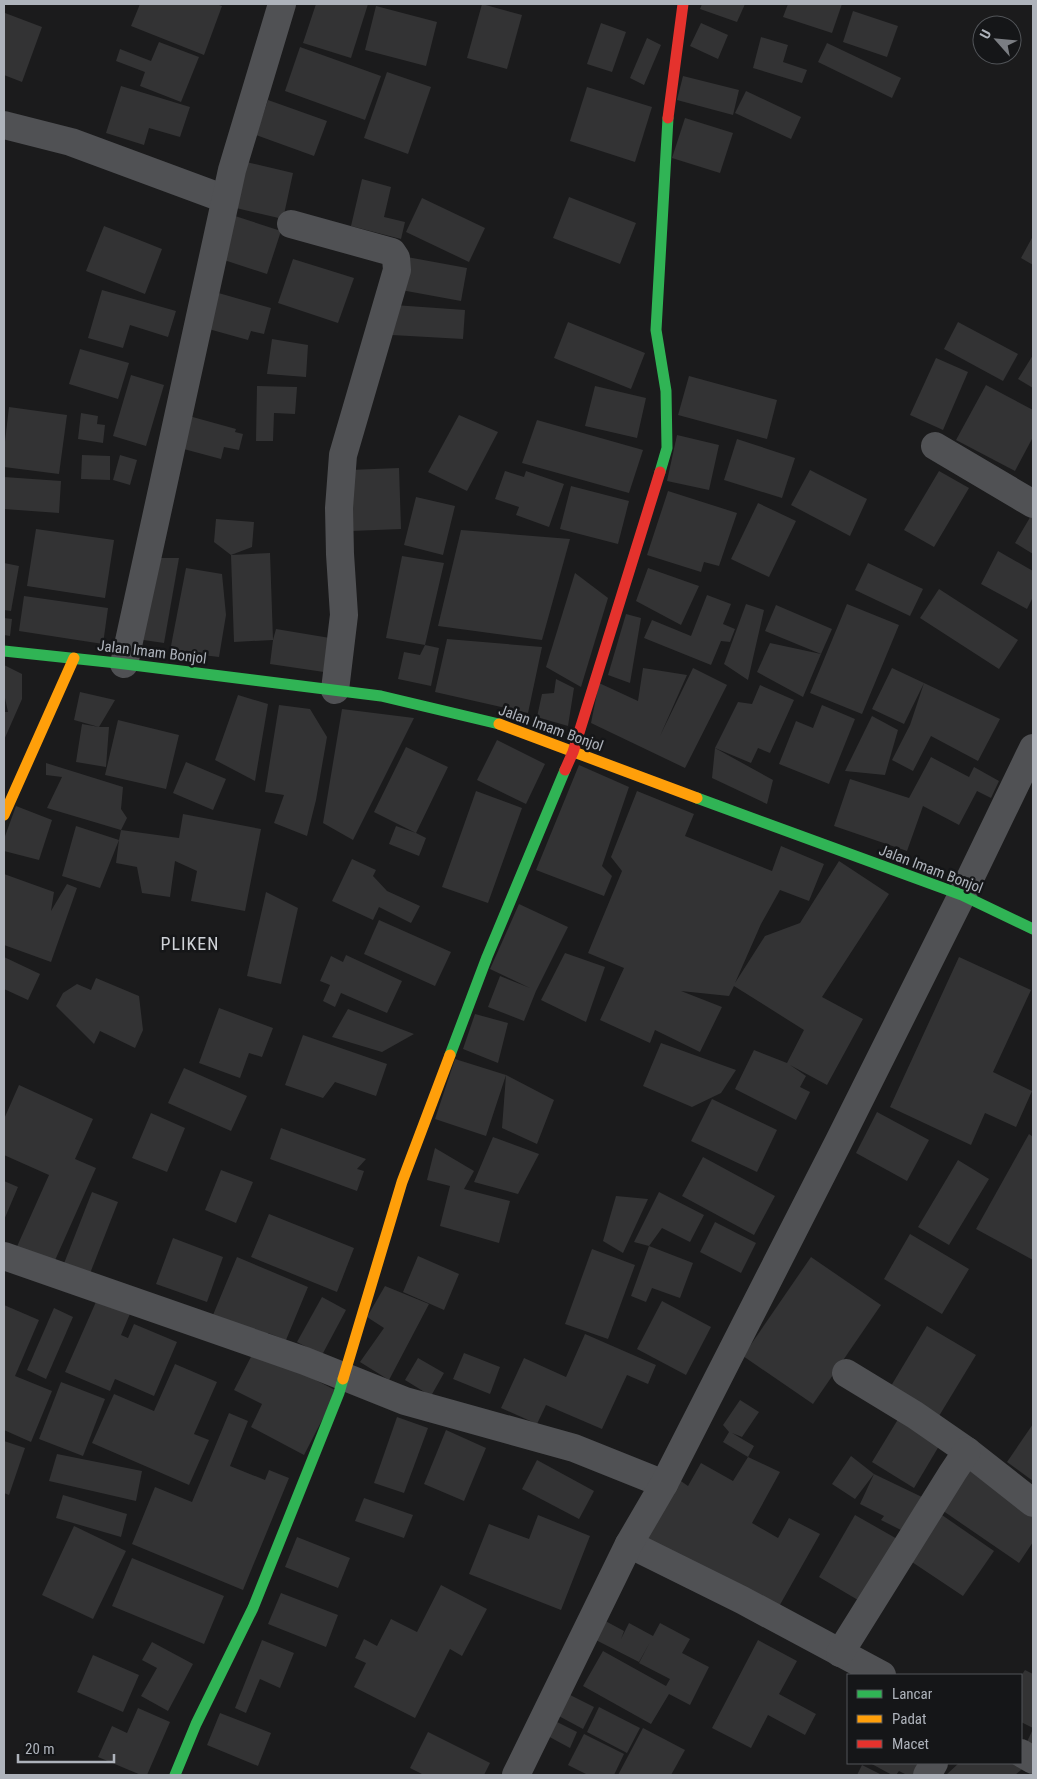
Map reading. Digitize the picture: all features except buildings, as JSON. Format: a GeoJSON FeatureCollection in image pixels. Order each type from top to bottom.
{"type":"FeatureCollection","features":[{"type":"Feature","properties":{"kind":"street"},"geometry":{"type":"LineString","coordinates":[[124,664],[225,199],[282,4]]}},
{"type":"Feature","properties":{"kind":"street"},"geometry":{"type":"LineString","coordinates":[[174,1775],[196,1724],[253,1608],[339,1393],[402,1182],[487,957],[573,752],[668,448],[666,391],[656,330],[668,129],[683,4]]}},
{"type":"Feature","properties":{"kind":"street"},"geometry":{"type":"LineString","coordinates":[[4,125],[71,142],[225,199]]}},
{"type":"Feature","properties":{"kind":"street"},"geometry":{"type":"LineString","coordinates":[[292,224],[392,252],[396,258],[398,270],[343,456],[339,508],[344,615],[334,690]]}},
{"type":"Feature","properties":{"kind":"street"},"geometry":{"type":"LineString","coordinates":[[935,446],[1033,504]]}},
{"type":"Feature","properties":{"kind":"street","name":"Jalan Imam Bonjol"},"geometry":{"type":"LineString","coordinates":[[4,651],[382,696],[505,725],[573,752],[962,895],[1033,929]]}},
{"type":"Feature","properties":{"kind":"street"},"geometry":{"type":"LineString","coordinates":[[4,815],[74,658]]}},
{"type":"Feature","properties":{"kind":"street"},"geometry":{"type":"LineString","coordinates":[[516,1775],[629,1544],[664,1484],[962,895],[1033,748]]}},
{"type":"Feature","properties":{"kind":"street"},"geometry":{"type":"LineString","coordinates":[[4,1256],[296,1358],[405,1401],[574,1448],[664,1484]]}},
{"type":"Feature","properties":{"kind":"street"},"geometry":{"type":"LineString","coordinates":[[846,1373],[915,1415],[967,1451],[1033,1504]]}},
{"type":"Feature","properties":{"kind":"street"},"geometry":{"type":"LineString","coordinates":[[840,1653],[952,1472],[967,1451]]}},
{"type":"Feature","properties":{"kind":"street"},"geometry":{"type":"LineString","coordinates":[[629,1544],[742,1600],[880,1674]]}},
{"type":"Feature","properties":{"kind":"street"},"geometry":{"type":"LineString","coordinates":[[1022,1754],[1033,1760]]}},
{"type":"Feature","properties":{"kind":"street"},"geometry":{"type":"LineString","coordinates":[[927,1775],[933,1764]]}},
{"type":"Feature","properties":{"kind":"traffic: fast"},"geometry":{"type":"LineString","coordinates":[[660,472],[667,448],[666,391],[656,330],[668,118]]}},
{"type":"Feature","properties":{"kind":"traffic: fast"},"geometry":{"type":"LineString","coordinates":[[4,651],[381,696],[499,724]]}},
{"type":"Feature","properties":{"kind":"traffic: fast"},"geometry":{"type":"LineString","coordinates":[[450,1055],[487,957],[565,770]]}},
{"type":"Feature","properties":{"kind":"traffic: fast"},"geometry":{"type":"LineString","coordinates":[[697,798],[962,895],[1033,929]]}},
{"type":"Feature","properties":{"kind":"traffic: fast"},"geometry":{"type":"LineString","coordinates":[[175,1775],[196,1724],[253,1608],[343,1379]]}},
{"type":"Feature","properties":{"kind":"traffic: slow"},"geometry":{"type":"LineString","coordinates":[[4,815],[74,658]]}},
{"type":"Feature","properties":{"kind":"traffic: slow"},"geometry":{"type":"LineString","coordinates":[[499,724],[697,798]]}},
{"type":"Feature","properties":{"kind":"traffic: slow"},"geometry":{"type":"LineString","coordinates":[[343,1379],[402,1182],[450,1055]]}},
{"type":"Feature","properties":{"kind":"traffic: jam"},"geometry":{"type":"LineString","coordinates":[[668,118],[683,4]]}},
{"type":"Feature","properties":{"kind":"traffic: jam"},"geometry":{"type":"LineString","coordinates":[[565,770],[573,752],[660,472]]}},
{"type":"Feature","properties":{"kind":"district","name":"PLIKEN"},"geometry":{"type":"Point","coordinates":[190,943]}}]}
